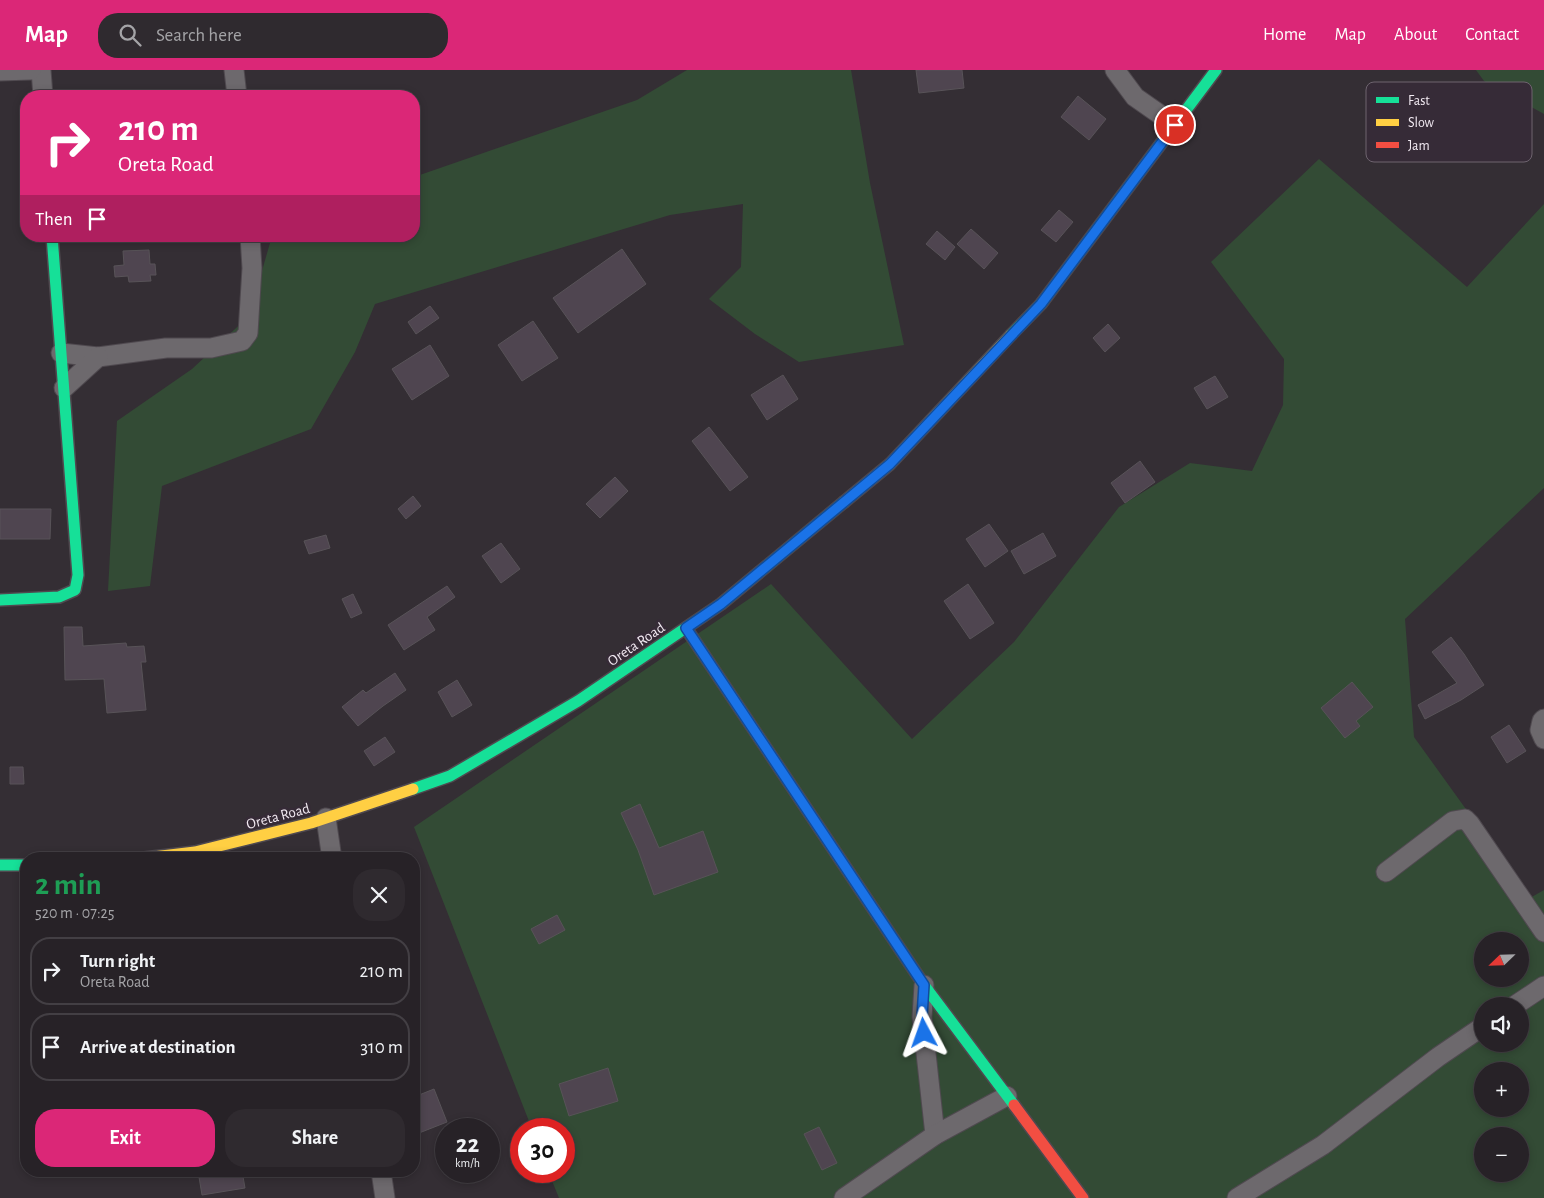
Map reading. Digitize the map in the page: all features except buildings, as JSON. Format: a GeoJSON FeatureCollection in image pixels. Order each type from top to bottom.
{"type":"FeatureCollection","features":[{"type":"Feature","properties":{"kind":"street"},"geometry":{"type":"LineString","coordinates":[[0,71],[31,70]]}},
{"type":"Feature","properties":{"kind":"street"},"geometry":{"type":"LineString","coordinates":[[41,70],[43,90]]}},
{"type":"Feature","properties":{"kind":"street"},"geometry":{"type":"LineString","coordinates":[[234,70],[236,90]]}},
{"type":"Feature","properties":{"kind":"street"},"geometry":{"type":"LineString","coordinates":[[1116,70],[1135,97],[1175,125]]}},
{"type":"Feature","properties":{"kind":"street","name":"Oreta Road"},"geometry":{"type":"LineString","coordinates":[[195,852],[326,818],[450,776],[578,701],[721,604],[890,464],[1041,304],[1216,70]]}},
{"type":"Feature","properties":{"kind":"street"},"geometry":{"type":"LineString","coordinates":[[0,600],[66,595],[75,590],[78,575],[52,242]]}},
{"type":"Feature","properties":{"kind":"street"},"geometry":{"type":"LineString","coordinates":[[61,353],[98,356],[166,348],[211,348],[242,341],[248,333],[252,268],[250,242]]}},
{"type":"Feature","properties":{"kind":"street"},"geometry":{"type":"LineString","coordinates":[[64,388],[98,356]]}},
{"type":"Feature","properties":{"kind":"street"},"geometry":{"type":"LineString","coordinates":[[686,628],[924,985],[1083,1198]]}},
{"type":"Feature","properties":{"kind":"street"},"geometry":{"type":"LineString","coordinates":[[1544,719],[1540,730],[1544,739]]}},
{"type":"Feature","properties":{"kind":"street"},"geometry":{"type":"LineString","coordinates":[[326,818],[331,852]]}},
{"type":"Feature","properties":{"kind":"street"},"geometry":{"type":"LineString","coordinates":[[1386,872],[1453,821],[1464,819],[1470,824],[1544,932]]}},
{"type":"Feature","properties":{"kind":"street"},"geometry":{"type":"LineString","coordinates":[[0,865],[20,865]]}},
{"type":"Feature","properties":{"kind":"street"},"geometry":{"type":"LineString","coordinates":[[924,985],[922,1017],[935,1135]]}},
{"type":"Feature","properties":{"kind":"street"},"geometry":{"type":"LineString","coordinates":[[1528,997],[1544,986]]}},
{"type":"Feature","properties":{"kind":"street"},"geometry":{"type":"LineString","coordinates":[[924,1033],[948,1018]]}},
{"type":"Feature","properties":{"kind":"street"},"geometry":{"type":"LineString","coordinates":[[1237,1198],[1323,1145],[1438,1057],[1474,1032]]}},
{"type":"Feature","properties":{"kind":"street"},"geometry":{"type":"LineString","coordinates":[[844,1198],[935,1135],[1007,1096]]}},
{"type":"Feature","properties":{"kind":"street"},"geometry":{"type":"LineString","coordinates":[[381,1177],[385,1198]]}},
{"type":"Feature","properties":{"kind":"green space"},"geometry":{"type":"Polygon","coordinates":[[[687,70],[851,70],[870,183],[904,345],[799,362],[755,334],[709,299],[741,267],[743,204],[670,215],[375,304],[355,352],[311,429],[162,486],[150,586],[108,591],[117,421],[192,369],[249,316],[270,242],[420,242],[420,175],[637,100],[687,70]]]}},
{"type":"Feature","properties":{"kind":"green space"},"geometry":{"type":"Polygon","coordinates":[[[1476,70],[1544,70],[1544,114],[1532,107],[1532,82],[1484,81],[1476,70]]]}},
{"type":"Feature","properties":{"kind":"green space"},"geometry":{"type":"Polygon","coordinates":[[[1319,159],[1467,287],[1544,204],[1544,488],[1405,619],[1414,737],[1530,898],[1544,890],[1544,1198],[559,1198],[553,1183],[575,1183],[575,1118],[528,1118],[414,827],[771,584],[912,739],[1014,642],[1119,507],[1190,463],[1252,471],[1283,405],[1284,359],[1211,262],[1319,159]]]}},
{"type":"Feature","properties":{"kind":"traffic: fast"},"geometry":{"type":"LineString","coordinates":[[1011,335],[1041,304],[1216,70]]}},
{"type":"Feature","properties":{"kind":"traffic: fast"},"geometry":{"type":"LineString","coordinates":[[0,600],[59,597],[75,590],[78,575],[52,242]]}},
{"type":"Feature","properties":{"kind":"traffic: fast"},"geometry":{"type":"LineString","coordinates":[[413,789],[450,776],[578,701],[721,604],[844,502]]}},
{"type":"Feature","properties":{"kind":"traffic: fast"},"geometry":{"type":"LineString","coordinates":[[0,865],[20,865]]}},
{"type":"Feature","properties":{"kind":"traffic: fast"},"geometry":{"type":"LineString","coordinates":[[878,916],[924,985],[1014,1105]]}},
{"type":"Feature","properties":{"kind":"traffic: slow"},"geometry":{"type":"LineString","coordinates":[[844,502],[890,464],[1011,335]]}},
{"type":"Feature","properties":{"kind":"traffic: slow"},"geometry":{"type":"LineString","coordinates":[[686,628],[878,916]]}},
{"type":"Feature","properties":{"kind":"traffic: slow"},"geometry":{"type":"LineString","coordinates":[[195,852],[311,823],[413,789]]}},
{"type":"Feature","properties":{"kind":"traffic: jam"},"geometry":{"type":"LineString","coordinates":[[1014,1105],[1083,1198]]}},
{"type":"Feature","properties":{"kind":"route"},"geometry":{"type":"LineString","coordinates":[[924,1033],[922,1017],[924,985],[686,628],[721,604],[890,464],[1041,304],[1175,125]]}}]}
